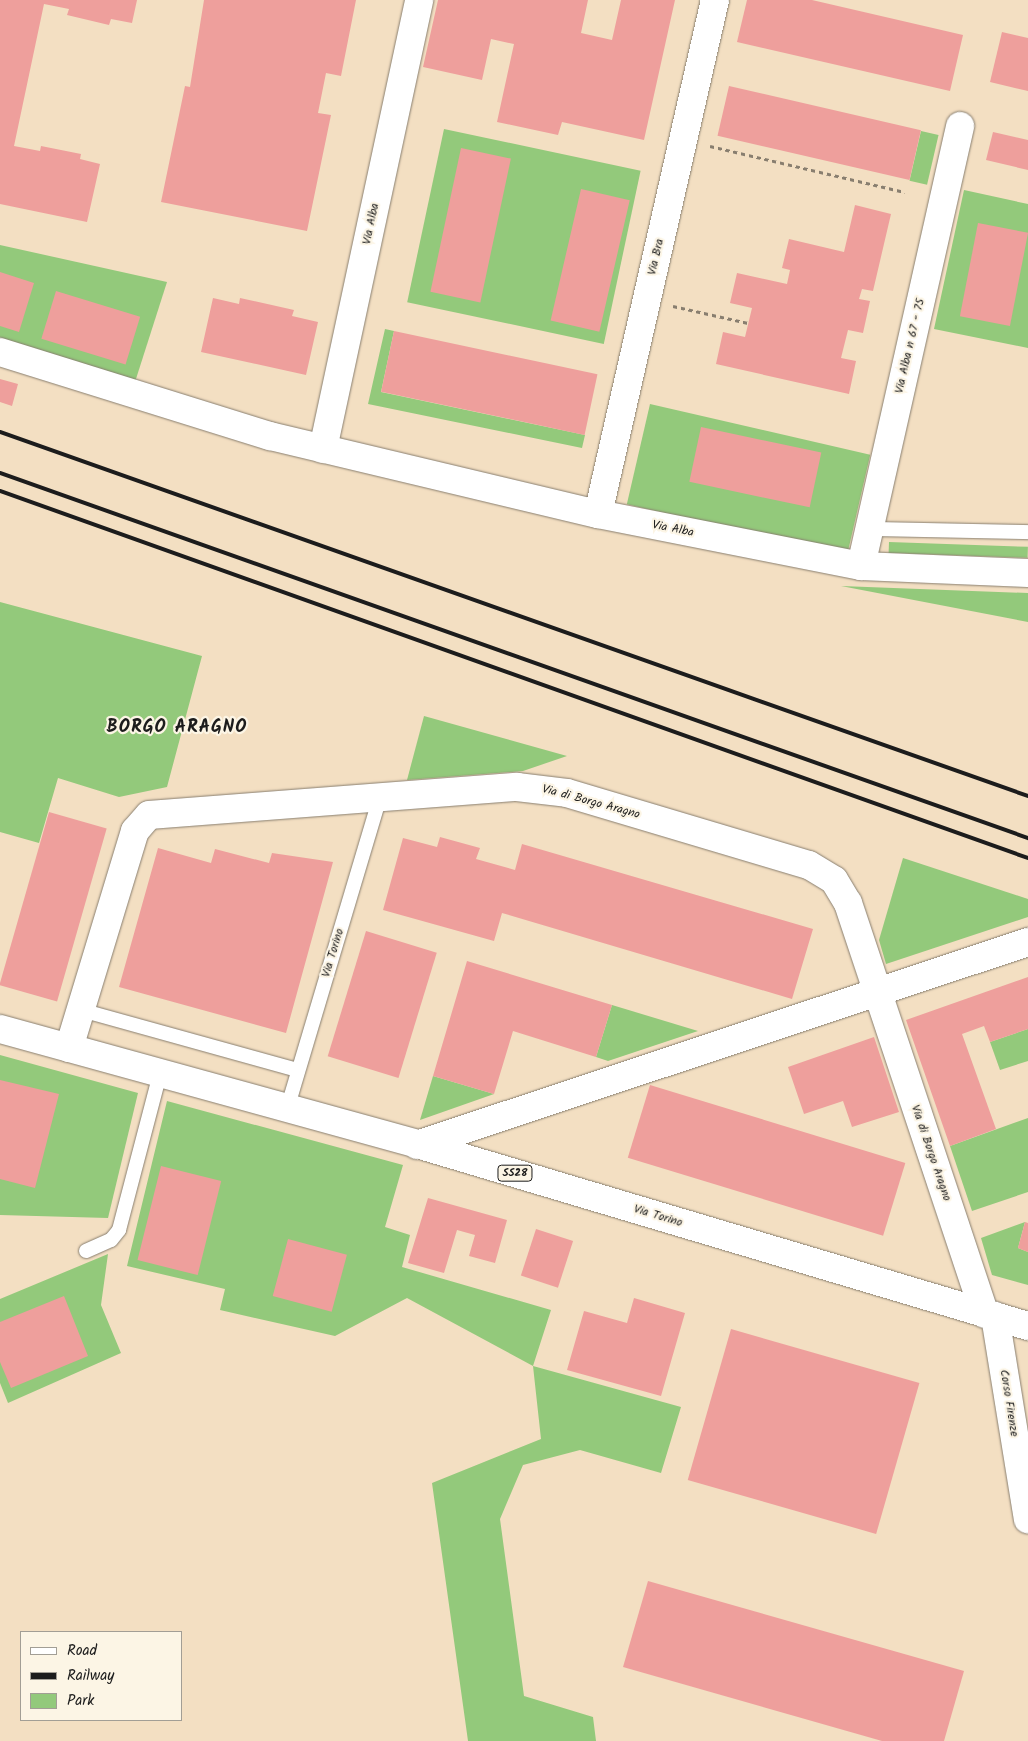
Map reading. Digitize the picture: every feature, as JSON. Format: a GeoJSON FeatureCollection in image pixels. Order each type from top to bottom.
{"type":"FeatureCollection","features":[{"type":"Feature","properties":{"kind":"street","name":"Via Alba"},"geometry":{"type":"LineString","coordinates":[[323,449],[420,0]]}},
{"type":"Feature","properties":{"kind":"street","name":"Via Bra"},"geometry":{"type":"LineString","coordinates":[[598,514],[715,0]]}},
{"type":"Feature","properties":{"kind":"street","name":"Via Alba n 67 - 75"},"geometry":{"type":"LineString","coordinates":[[861,566],[960,126]]}},
{"type":"Feature","properties":{"kind":"street","name":"Via Alba"},"geometry":{"type":"LineString","coordinates":[[0,352],[186,412],[323,449],[598,514],[861,566],[1028,573]]}},
{"type":"Feature","properties":{"kind":"street","name":"Via di Borgo Aragno"},"geometry":{"type":"LineString","coordinates":[[81,1010],[135,831],[142,819],[156,814],[380,797],[550,788],[809,865],[834,880],[844,892],[990,1315]]}},
{"type":"Feature","properties":{"kind":"street"},"geometry":{"type":"LineString","coordinates":[[417,1145],[1028,942]]}},
{"type":"Feature","properties":{"kind":"street"},"geometry":{"type":"LineString","coordinates":[[69,1048],[81,1010]]}},
{"type":"Feature","properties":{"kind":"street","name":"Via Torino"},"geometry":{"type":"LineString","coordinates":[[0,1029],[417,1145],[1028,1326]]}},
{"type":"Feature","properties":{"kind":"street","name":"Corso Firenze"},"geometry":{"type":"LineString","coordinates":[[990,1315],[1028,1519]]}},
{"type":"Feature","properties":{"kind":"lane"},"geometry":{"type":"LineString","coordinates":[[869,529],[1028,532]]}},
{"type":"Feature","properties":{"kind":"lane","name":"Via Torino"},"geometry":{"type":"LineString","coordinates":[[287,1108],[380,797]]}},
{"type":"Feature","properties":{"kind":"lane"},"geometry":{"type":"LineString","coordinates":[[81,1010],[298,1070]]}},
{"type":"Feature","properties":{"kind":"lane"},"geometry":{"type":"LineString","coordinates":[[86,1252],[111,1240],[119,1230],[160,1074]]}},
{"type":"Feature","properties":{"kind":"path"},"geometry":{"type":"LineString","coordinates":[[683,140],[905,192]]}},
{"type":"Feature","properties":{"kind":"path"},"geometry":{"type":"LineString","coordinates":[[672,306],[748,323]]}},
{"type":"Feature","properties":{"kind":"green space"},"geometry":{"type":"Polygon","coordinates":[[[444,129],[641,171],[604,344],[407,302],[444,129]]]}},
{"type":"Feature","properties":{"kind":"green space"},"geometry":{"type":"Polygon","coordinates":[[[921,131],[939,135],[927,185],[910,181],[921,131]]]}},
{"type":"Feature","properties":{"kind":"green space"},"geometry":{"type":"Polygon","coordinates":[[[964,190],[1028,204],[1028,348],[934,329],[964,190]]]}},
{"type":"Feature","properties":{"kind":"green space"},"geometry":{"type":"Polygon","coordinates":[[[0,245],[167,282],[135,382],[0,338],[0,245]]]}},
{"type":"Feature","properties":{"kind":"green space"},"geometry":{"type":"Polygon","coordinates":[[[385,329],[394,331],[381,392],[585,435],[582,448],[368,404],[385,329]]]}},
{"type":"Feature","properties":{"kind":"green space"},"geometry":{"type":"Polygon","coordinates":[[[650,404],[870,455],[847,555],[627,504],[650,404]]]}},
{"type":"Feature","properties":{"kind":"green space"},"geometry":{"type":"Polygon","coordinates":[[[889,542],[1028,547],[1028,558],[889,553],[889,542]]]}},
{"type":"Feature","properties":{"kind":"green space"},"geometry":{"type":"Polygon","coordinates":[[[841,586],[1028,593],[1028,622],[841,586]]]}},
{"type":"Feature","properties":{"kind":"green space"},"geometry":{"type":"Polygon","coordinates":[[[0,602],[202,656],[167,787],[119,797],[58,778],[39,843],[0,832],[0,602]]]}},
{"type":"Feature","properties":{"kind":"green space"},"geometry":{"type":"Polygon","coordinates":[[[424,716],[567,756],[523,771],[407,780],[424,716]]]}},
{"type":"Feature","properties":{"kind":"green space"},"geometry":{"type":"Polygon","coordinates":[[[903,858],[1028,899],[1028,917],[886,964],[879,940],[903,858]]]}},
{"type":"Feature","properties":{"kind":"green space"},"geometry":{"type":"Polygon","coordinates":[[[612,1005],[698,1031],[608,1061],[596,1057],[612,1005]]]}},
{"type":"Feature","properties":{"kind":"green space"},"geometry":{"type":"Polygon","coordinates":[[[1028,1029],[1028,1061],[1000,1070],[990,1042],[1028,1029]]]}},
{"type":"Feature","properties":{"kind":"green space"},"geometry":{"type":"Polygon","coordinates":[[[0,1055],[138,1093],[108,1218],[0,1215],[0,1055]]]}},
{"type":"Feature","properties":{"kind":"green space"},"geometry":{"type":"Polygon","coordinates":[[[433,1076],[494,1094],[420,1120],[433,1076]]]}},
{"type":"Feature","properties":{"kind":"green space"},"geometry":{"type":"Polygon","coordinates":[[[167,1101],[403,1165],[385,1227],[410,1235],[402,1267],[551,1310],[533,1366],[407,1298],[335,1336],[220,1310],[225,1289],[127,1266],[167,1101]]]}},
{"type":"Feature","properties":{"kind":"green space"},"geometry":{"type":"Polygon","coordinates":[[[1028,1118],[1028,1192],[972,1211],[950,1146],[1028,1118]]]}},
{"type":"Feature","properties":{"kind":"green space"},"geometry":{"type":"Polygon","coordinates":[[[1025,1222],[1018,1248],[1028,1252],[1028,1285],[992,1275],[981,1238],[1025,1222]]]}},
{"type":"Feature","properties":{"kind":"green space"},"geometry":{"type":"Polygon","coordinates":[[[108,1254],[101,1305],[121,1353],[8,1403],[0,1383],[0,1299],[108,1254]]]}},
{"type":"Feature","properties":{"kind":"green space"},"geometry":{"type":"Polygon","coordinates":[[[533,1366],[681,1407],[661,1473],[580,1450],[523,1465],[500,1519],[524,1696],[593,1717],[596,1741],[468,1741],[432,1483],[541,1439],[533,1366]]]}},
{"type":"Feature","properties":{"kind":"building"},"geometry":{"type":"Polygon","coordinates":[[[0,0],[137,0],[132,23],[111,19],[109,25],[67,15],[69,9],[44,4],[14,146],[40,151],[41,146],[81,154],[80,159],[100,164],[87,222],[0,204],[0,0]]]}},
{"type":"Feature","properties":{"kind":"building"},"geometry":{"type":"Polygon","coordinates":[[[204,0],[356,0],[341,76],[326,73],[318,113],[331,115],[307,231],[161,202],[185,86],[190,87],[204,0]]]}},
{"type":"Feature","properties":{"kind":"building"},"geometry":{"type":"Polygon","coordinates":[[[438,0],[588,0],[581,33],[612,40],[621,0],[675,0],[644,140],[562,122],[558,135],[497,122],[514,44],[491,39],[482,80],[423,67],[438,0]]]}},
{"type":"Feature","properties":{"kind":"building"},"geometry":{"type":"Polygon","coordinates":[[[747,0],[812,0],[963,35],[950,91],[737,42],[747,0]]]}},
{"type":"Feature","properties":{"kind":"building"},"geometry":{"type":"Polygon","coordinates":[[[1002,32],[1028,38],[1028,91],[990,82],[1002,32]]]}},
{"type":"Feature","properties":{"kind":"building"},"geometry":{"type":"Polygon","coordinates":[[[729,86],[921,130],[909,180],[718,136],[729,86]]]}},
{"type":"Feature","properties":{"kind":"building"},"geometry":{"type":"Polygon","coordinates":[[[993,132],[1028,140],[1028,170],[986,160],[993,132]]]}},
{"type":"Feature","properties":{"kind":"building"},"geometry":{"type":"Polygon","coordinates":[[[461,148],[511,159],[480,302],[430,292],[461,148]]]}},
{"type":"Feature","properties":{"kind":"building"},"geometry":{"type":"Polygon","coordinates":[[[581,189],[630,200],[599,332],[551,321],[581,189]]]}},
{"type":"Feature","properties":{"kind":"building"},"geometry":{"type":"Polygon","coordinates":[[[855,205],[891,214],[873,291],[862,289],[859,299],[870,301],[863,333],[848,330],[841,358],[856,361],[849,394],[716,364],[723,332],[745,337],[752,308],[730,303],[737,273],[787,284],[790,270],[782,268],[789,239],[844,252],[855,205]]]}},
{"type":"Feature","properties":{"kind":"building"},"geometry":{"type":"Polygon","coordinates":[[[978,223],[1028,233],[1010,326],[960,316],[978,223]]]}},
{"type":"Feature","properties":{"kind":"building"},"geometry":{"type":"Polygon","coordinates":[[[0,272],[34,283],[19,332],[0,326],[0,272]]]}},
{"type":"Feature","properties":{"kind":"building"},"geometry":{"type":"Polygon","coordinates":[[[56,291],[140,317],[126,365],[41,339],[56,291]]]}},
{"type":"Feature","properties":{"kind":"building"},"geometry":{"type":"Polygon","coordinates":[[[213,298],[239,304],[240,298],[294,310],[292,316],[318,322],[306,375],[201,352],[213,298]]]}},
{"type":"Feature","properties":{"kind":"building"},"geometry":{"type":"Polygon","coordinates":[[[394,331],[597,374],[585,435],[381,392],[394,331]]]}},
{"type":"Feature","properties":{"kind":"building"},"geometry":{"type":"Polygon","coordinates":[[[0,379],[18,384],[12,406],[0,402],[0,379]]]}},
{"type":"Feature","properties":{"kind":"building"},"geometry":{"type":"Polygon","coordinates":[[[701,427],[821,453],[810,507],[689,482],[701,427]]]}},
{"type":"Feature","properties":{"kind":"building"},"geometry":{"type":"Polygon","coordinates":[[[49,812],[107,829],[57,1002],[0,985],[49,812]]]}},
{"type":"Feature","properties":{"kind":"building"},"geometry":{"type":"Polygon","coordinates":[[[440,837],[480,848],[476,859],[515,870],[522,844],[813,929],[792,999],[502,913],[494,941],[383,910],[403,838],[437,847],[440,837]]]}},
{"type":"Feature","properties":{"kind":"building"},"geometry":{"type":"Polygon","coordinates":[[[158,848],[211,863],[215,849],[269,863],[272,853],[333,862],[286,1033],[119,987],[158,848]]]}},
{"type":"Feature","properties":{"kind":"building"},"geometry":{"type":"Polygon","coordinates":[[[366,931],[437,953],[398,1078],[328,1056],[366,931]]]}},
{"type":"Feature","properties":{"kind":"building"},"geometry":{"type":"Polygon","coordinates":[[[467,961],[612,1005],[596,1057],[513,1031],[494,1094],[433,1076],[467,961]]]}},
{"type":"Feature","properties":{"kind":"building"},"geometry":{"type":"Polygon","coordinates":[[[1028,977],[1028,1029],[990,1042],[984,1026],[962,1034],[996,1129],[950,1146],[906,1020],[1028,977]]]}},
{"type":"Feature","properties":{"kind":"building"},"geometry":{"type":"Polygon","coordinates":[[[874,1037],[899,1112],[852,1127],[843,1101],[804,1114],[788,1067],[874,1037]]]}},
{"type":"Feature","properties":{"kind":"building"},"geometry":{"type":"Polygon","coordinates":[[[0,1080],[59,1094],[35,1188],[0,1179],[0,1080]]]}},
{"type":"Feature","properties":{"kind":"building"},"geometry":{"type":"Polygon","coordinates":[[[650,1085],[905,1163],[883,1236],[628,1158],[650,1085]]]}},
{"type":"Feature","properties":{"kind":"building"},"geometry":{"type":"Polygon","coordinates":[[[161,1166],[221,1181],[198,1275],[138,1260],[161,1166]]]}},
{"type":"Feature","properties":{"kind":"building"},"geometry":{"type":"Polygon","coordinates":[[[428,1198],[507,1220],[495,1263],[469,1256],[475,1235],[457,1230],[444,1273],[408,1263],[428,1198]]]}},
{"type":"Feature","properties":{"kind":"building"},"geometry":{"type":"Polygon","coordinates":[[[1025,1222],[1028,1223],[1028,1252],[1018,1248],[1025,1222]]]}},
{"type":"Feature","properties":{"kind":"building"},"geometry":{"type":"Polygon","coordinates":[[[536,1229],[573,1241],[558,1288],[521,1276],[536,1229]]]}},
{"type":"Feature","properties":{"kind":"building"},"geometry":{"type":"Polygon","coordinates":[[[288,1239],[347,1255],[332,1312],[273,1296],[288,1239]]]}},
{"type":"Feature","properties":{"kind":"building"},"geometry":{"type":"Polygon","coordinates":[[[64,1296],[88,1356],[11,1388],[0,1362],[0,1322],[64,1296]]]}},
{"type":"Feature","properties":{"kind":"building"},"geometry":{"type":"Polygon","coordinates":[[[634,1298],[685,1313],[661,1396],[567,1370],[584,1311],[627,1323],[634,1298]]]}},
{"type":"Feature","properties":{"kind":"building"},"geometry":{"type":"Polygon","coordinates":[[[731,1329],[919,1383],[876,1534],[688,1480],[731,1329]]]}},
{"type":"Feature","properties":{"kind":"building"},"geometry":{"type":"Polygon","coordinates":[[[648,1581],[964,1671],[944,1741],[882,1741],[623,1667],[648,1581]]]}},
{"type":"Feature","properties":{"kind":"railway"},"geometry":{"type":"LineString","coordinates":[[0,432],[1028,796]]}},
{"type":"Feature","properties":{"kind":"railway"},"geometry":{"type":"LineString","coordinates":[[0,473],[1028,838]]}},
{"type":"Feature","properties":{"kind":"railway"},"geometry":{"type":"LineString","coordinates":[[0,491],[1028,858]]}},
{"type":"Feature","properties":{"kind":"district","name":"BORGO ARAGNO"},"geometry":{"type":"Point","coordinates":[177,728]}}]}
